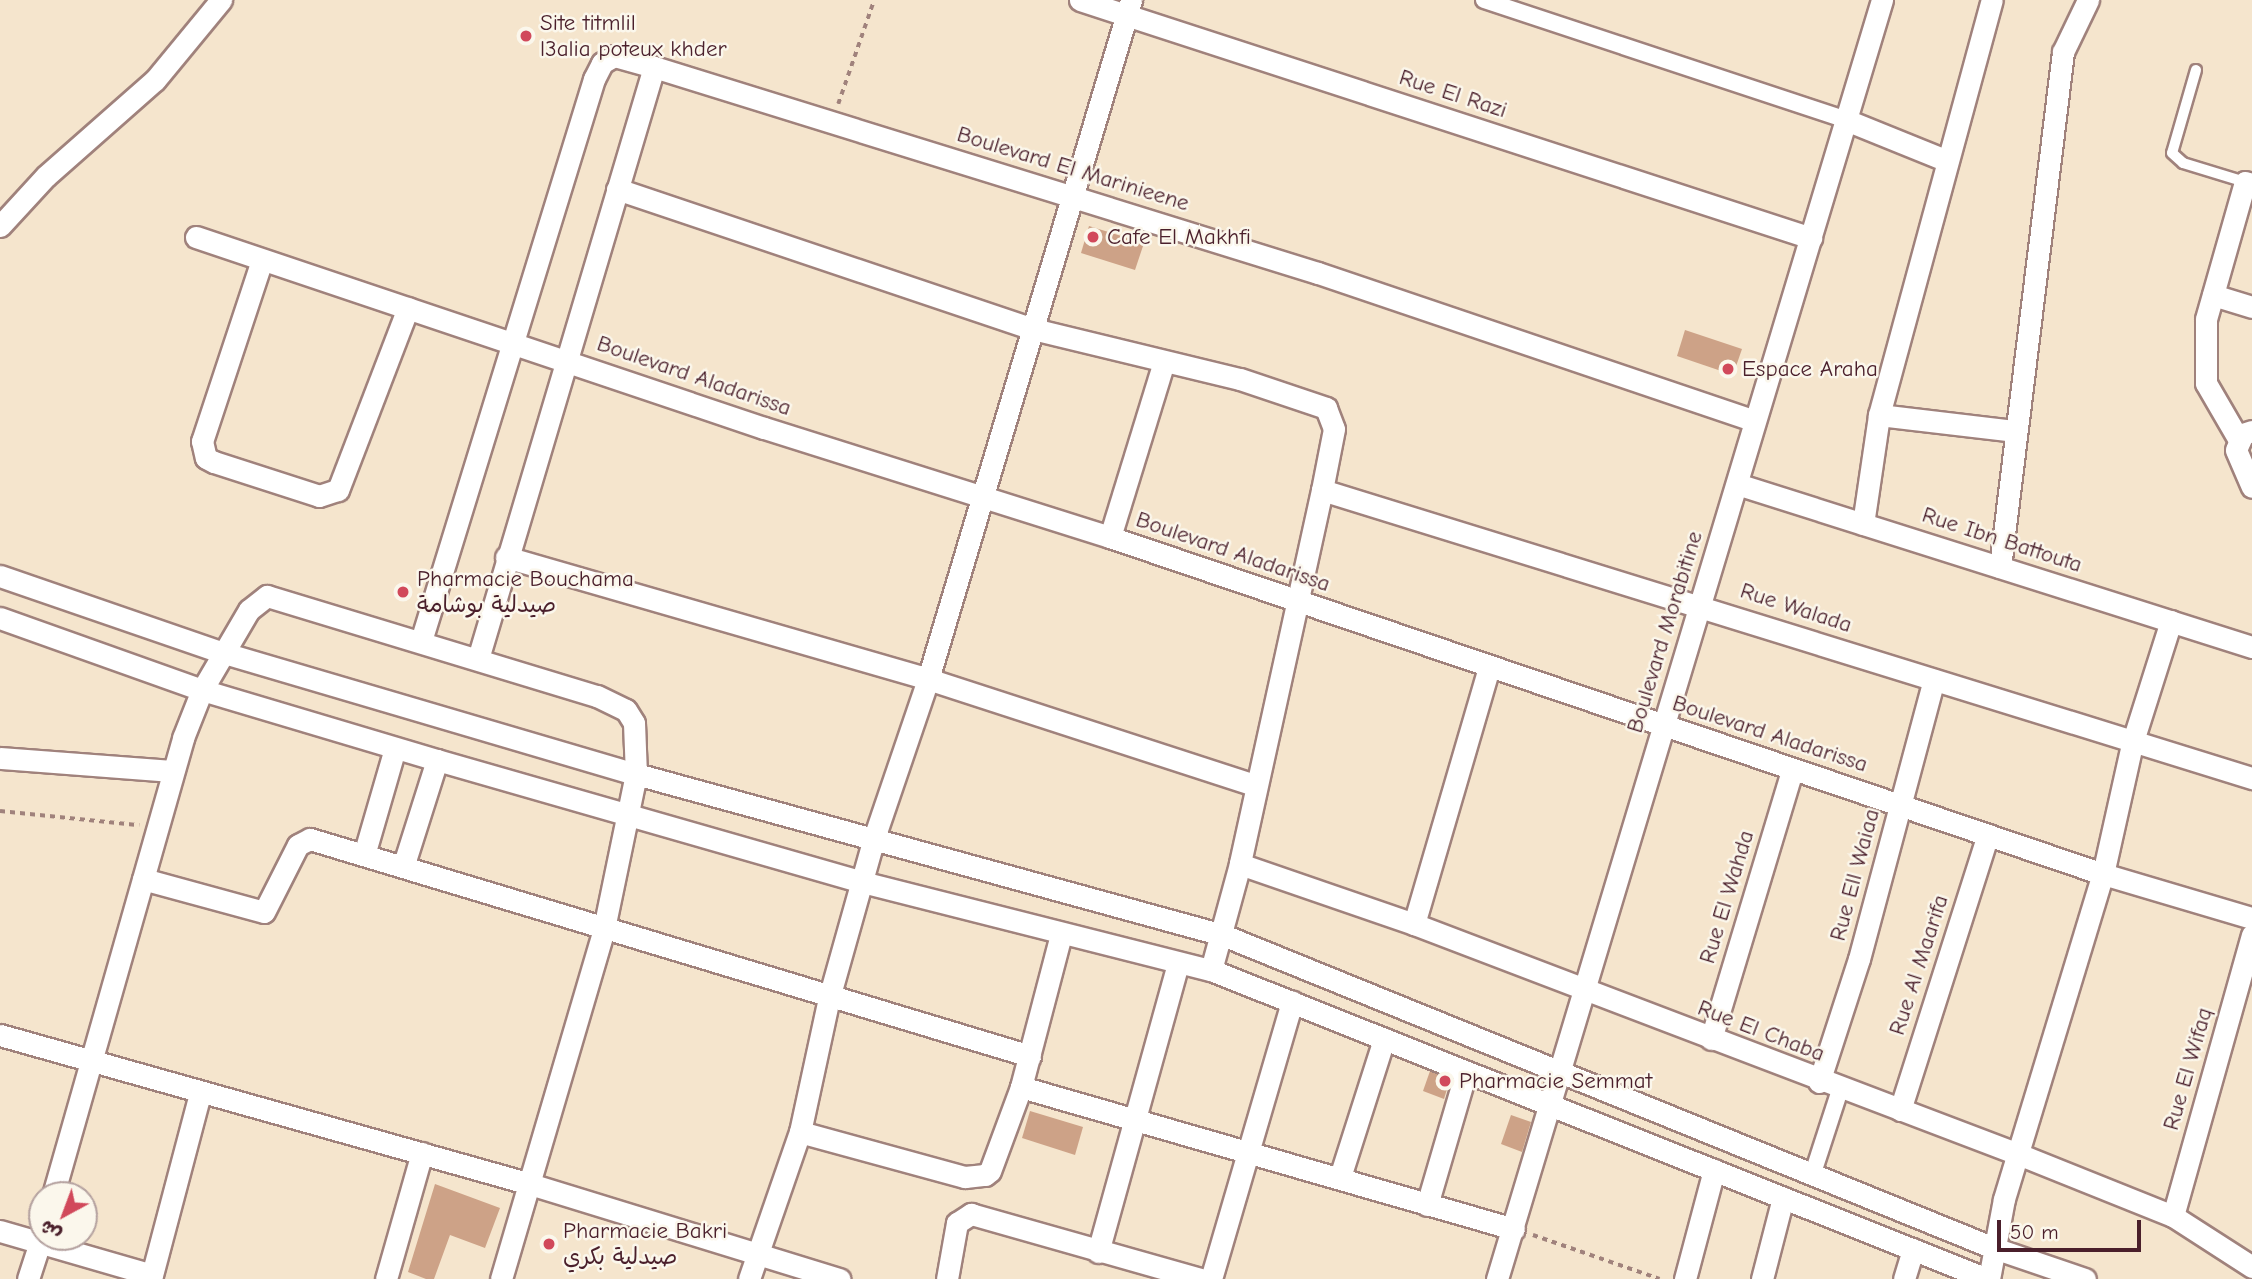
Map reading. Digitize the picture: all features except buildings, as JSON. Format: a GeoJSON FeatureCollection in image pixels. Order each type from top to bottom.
{"type":"FeatureCollection","features":[{"type":"Feature","properties":{"kind":"street"},"geometry":{"type":"LineString","coordinates":[[0,226],[46,176],[155,80],[221,0]]}},
{"type":"Feature","properties":{"kind":"street","name":"Rue El Razi"},"geometry":{"type":"LineString","coordinates":[[1080,0],[1129,8],[1811,238]]}},
{"type":"Feature","properties":{"kind":"street"},"geometry":{"type":"LineString","coordinates":[[1484,0],[1846,120],[1945,160]]}},
{"type":"Feature","properties":{"kind":"street","name":"Boulevard Morabitine"},"geometry":{"type":"LineString","coordinates":[[1497,1279],[1882,0]]}},
{"type":"Feature","properties":{"kind":"street"},"geometry":{"type":"LineString","coordinates":[[1863,524],[1879,415],[1945,160],[1992,0]]}},
{"type":"Feature","properties":{"kind":"street"},"geometry":{"type":"LineString","coordinates":[[2000,567],[2063,52],[2088,0]]}},
{"type":"Feature","properties":{"kind":"street"},"geometry":{"type":"LineString","coordinates":[[748,1279],[800,1132],[830,998],[873,841],[928,679],[979,497],[1129,8]]}},
{"type":"Feature","properties":{"kind":"street","name":"Boulevard El Marinieene"},"geometry":{"type":"LineString","coordinates":[[513,343],[599,68],[614,56],[1070,195],[1754,421]]}},
{"type":"Feature","properties":{"kind":"street"},"geometry":{"type":"LineString","coordinates":[[478,659],[506,557],[570,361],[653,67]]}},
{"type":"Feature","properties":{"kind":"street"},"geometry":{"type":"LineString","coordinates":[[2249,183],[2206,319],[2206,383],[2246,435],[2236,450],[2252,487]]}},
{"type":"Feature","properties":{"kind":"street"},"geometry":{"type":"LineString","coordinates":[[617,189],[1032,329],[1240,379],[1326,408],[1334,429],[1322,489],[1294,600],[1240,864],[1223,935],[1211,970]]}},
{"type":"Feature","properties":{"kind":"street","name":"Boulevard Aladarissa"},"geometry":{"type":"LineString","coordinates":[[196,237],[979,497],[1110,537],[1489,668],[2103,874],[2252,918]]}},
{"type":"Feature","properties":{"kind":"street"},"geometry":{"type":"LineString","coordinates":[[262,260],[202,441],[206,458],[227,466],[319,496],[338,490],[408,308]]}},
{"type":"Feature","properties":{"kind":"street"},"geometry":{"type":"LineString","coordinates":[[2213,295],[2252,307]]}},
{"type":"Feature","properties":{"kind":"street"},"geometry":{"type":"LineString","coordinates":[[421,641],[513,343]]}},
{"type":"Feature","properties":{"kind":"street"},"geometry":{"type":"LineString","coordinates":[[1110,537],[1164,362]]}},
{"type":"Feature","properties":{"kind":"street"},"geometry":{"type":"LineString","coordinates":[[1879,415],[2016,430]]}},
{"type":"Feature","properties":{"kind":"street","name":"Rue Ibn Battouta"},"geometry":{"type":"LineString","coordinates":[[1737,484],[2252,647]]}},
{"type":"Feature","properties":{"kind":"street","name":"Rue Walada"},"geometry":{"type":"LineString","coordinates":[[1322,489],[1701,604],[2133,744],[2252,778]]}},
{"type":"Feature","properties":{"kind":"street"},"geometry":{"type":"LineString","coordinates":[[506,557],[928,679],[1255,785]]}},
{"type":"Feature","properties":{"kind":"street"},"geometry":{"type":"LineString","coordinates":[[0,576],[224,653],[636,774],[1223,935],[1994,1248],[2085,1279]]}},
{"type":"Feature","properties":{"kind":"street"},"geometry":{"type":"LineString","coordinates":[[57,1181],[172,771],[202,690],[249,610],[267,596],[478,659],[626,710],[637,736],[636,774],[604,929],[500,1279]]}},
{"type":"Feature","properties":{"kind":"street"},"geometry":{"type":"LineString","coordinates":[[0,618],[202,690],[437,760],[862,882],[1211,970],[1988,1279],[2018,1154],[2103,874],[2133,744],[2171,621]]}},
{"type":"Feature","properties":{"kind":"street"},"geometry":{"type":"LineString","coordinates":[[1414,924],[1489,668]]}},
{"type":"Feature","properties":{"kind":"street","name":"Rue Ell Waiaa"},"geometry":{"type":"LineString","coordinates":[[1819,1082],[1902,806],[1934,680]]}},
{"type":"Feature","properties":{"kind":"street"},"geometry":{"type":"LineString","coordinates":[[364,855],[395,747]]}},
{"type":"Feature","properties":{"kind":"street"},"geometry":{"type":"LineString","coordinates":[[0,758],[172,771]]}},
{"type":"Feature","properties":{"kind":"street"},"geometry":{"type":"LineString","coordinates":[[404,864],[437,760]]}},
{"type":"Feature","properties":{"kind":"street","name":"Rue El Wahda"},"geometry":{"type":"LineString","coordinates":[[1711,1039],[1792,770]]}},
{"type":"Feature","properties":{"kind":"street","name":"Rue Al Maarifa"},"geometry":{"type":"LineString","coordinates":[[1900,1110],[1988,835]]}},
{"type":"Feature","properties":{"kind":"street"},"geometry":{"type":"LineString","coordinates":[[143,879],[258,913],[268,910],[304,841],[310,839],[404,864],[604,929],[1030,1056]]}},
{"type":"Feature","properties":{"kind":"street","name":"Rue El Chaba"},"geometry":{"type":"LineString","coordinates":[[1240,864],[1414,924],[1840,1090],[2018,1154],[2173,1216],[2252,1267]]}},
{"type":"Feature","properties":{"kind":"street"},"geometry":{"type":"LineString","coordinates":[[800,1132],[980,1177],[990,1171],[1021,1087],[1061,934]]}},
{"type":"Feature","properties":{"kind":"street","name":"Rue El Wifaq"},"geometry":{"type":"LineString","coordinates":[[2173,1216],[2252,935]]}},
{"type":"Feature","properties":{"kind":"street"},"geometry":{"type":"LineString","coordinates":[[1098,1252],[1178,963]]}},
{"type":"Feature","properties":{"kind":"street"},"geometry":{"type":"LineString","coordinates":[[1210,1279],[1292,1002]]}},
{"type":"Feature","properties":{"kind":"street"},"geometry":{"type":"LineString","coordinates":[[0,1035],[527,1183],[840,1279]]}},
{"type":"Feature","properties":{"kind":"street"},"geometry":{"type":"LineString","coordinates":[[1340,1177],[1384,1039]]}},
{"type":"Feature","properties":{"kind":"street"},"geometry":{"type":"LineString","coordinates":[[1427,1205],[1466,1072]]}},
{"type":"Feature","properties":{"kind":"street"},"geometry":{"type":"LineString","coordinates":[[1021,1087],[1514,1228]]}},
{"type":"Feature","properties":{"kind":"street"},"geometry":{"type":"LineString","coordinates":[[1812,1173],[1840,1090]]}},
{"type":"Feature","properties":{"kind":"street"},"geometry":{"type":"LineString","coordinates":[[76,1251],[152,1277],[200,1093]]}},
{"type":"Feature","properties":{"kind":"street"},"geometry":{"type":"LineString","coordinates":[[386,1279],[422,1153]]}},
{"type":"Feature","properties":{"kind":"street"},"geometry":{"type":"LineString","coordinates":[[1685,1279],[1714,1170]]}},
{"type":"Feature","properties":{"kind":"street"},"geometry":{"type":"LineString","coordinates":[[1762,1279],[1783,1198]]}},
{"type":"Feature","properties":{"kind":"street"},"geometry":{"type":"LineString","coordinates":[[947,1279],[957,1223],[966,1215],[1200,1279]]}},
{"type":"Feature","properties":{"kind":"street"},"geometry":{"type":"LineString","coordinates":[[1,1235],[28,1238]]}},
{"type":"Feature","properties":{"kind":"street"},"geometry":{"type":"LineString","coordinates":[[1904,1279],[1913,1249]]}},
{"type":"Feature","properties":{"kind":"street"},"geometry":{"type":"LineString","coordinates":[[28,1279],[37,1251]]}},
{"type":"Feature","properties":{"kind":"lane"},"geometry":{"type":"LineString","coordinates":[[2196,70],[2172,153],[2183,163],[2249,183]]}},
{"type":"Feature","properties":{"kind":"path"},"geometry":{"type":"LineString","coordinates":[[831,123],[874,0]]}},
{"type":"Feature","properties":{"kind":"path"},"geometry":{"type":"LineString","coordinates":[[0,811],[155,827]]}},
{"type":"Feature","properties":{"kind":"path"},"geometry":{"type":"LineString","coordinates":[[1514,1228],[1660,1279]]}},
{"type":"Feature","properties":{"kind":"place","name":"Site titmlil l3alia poteux khder"},"geometry":{"type":"Point","coordinates":[526,36]}},
{"type":"Feature","properties":{"kind":"place","name":"Cafe El Makhfi"},"geometry":{"type":"Point","coordinates":[1093,237]}},
{"type":"Feature","properties":{"kind":"place","name":"Espace Araha"},"geometry":{"type":"Point","coordinates":[1728,369]}},
{"type":"Feature","properties":{"kind":"place","name":"Pharmacie Bouchama صيدلية بوشامة"},"geometry":{"type":"Point","coordinates":[403,592]}},
{"type":"Feature","properties":{"kind":"place","name":"Pharmacie Semmat"},"geometry":{"type":"Point","coordinates":[1445,1081]}},
{"type":"Feature","properties":{"kind":"place","name":"Pharmacie Bakri صيدلية بكري"},"geometry":{"type":"Point","coordinates":[549,1244]}}]}
